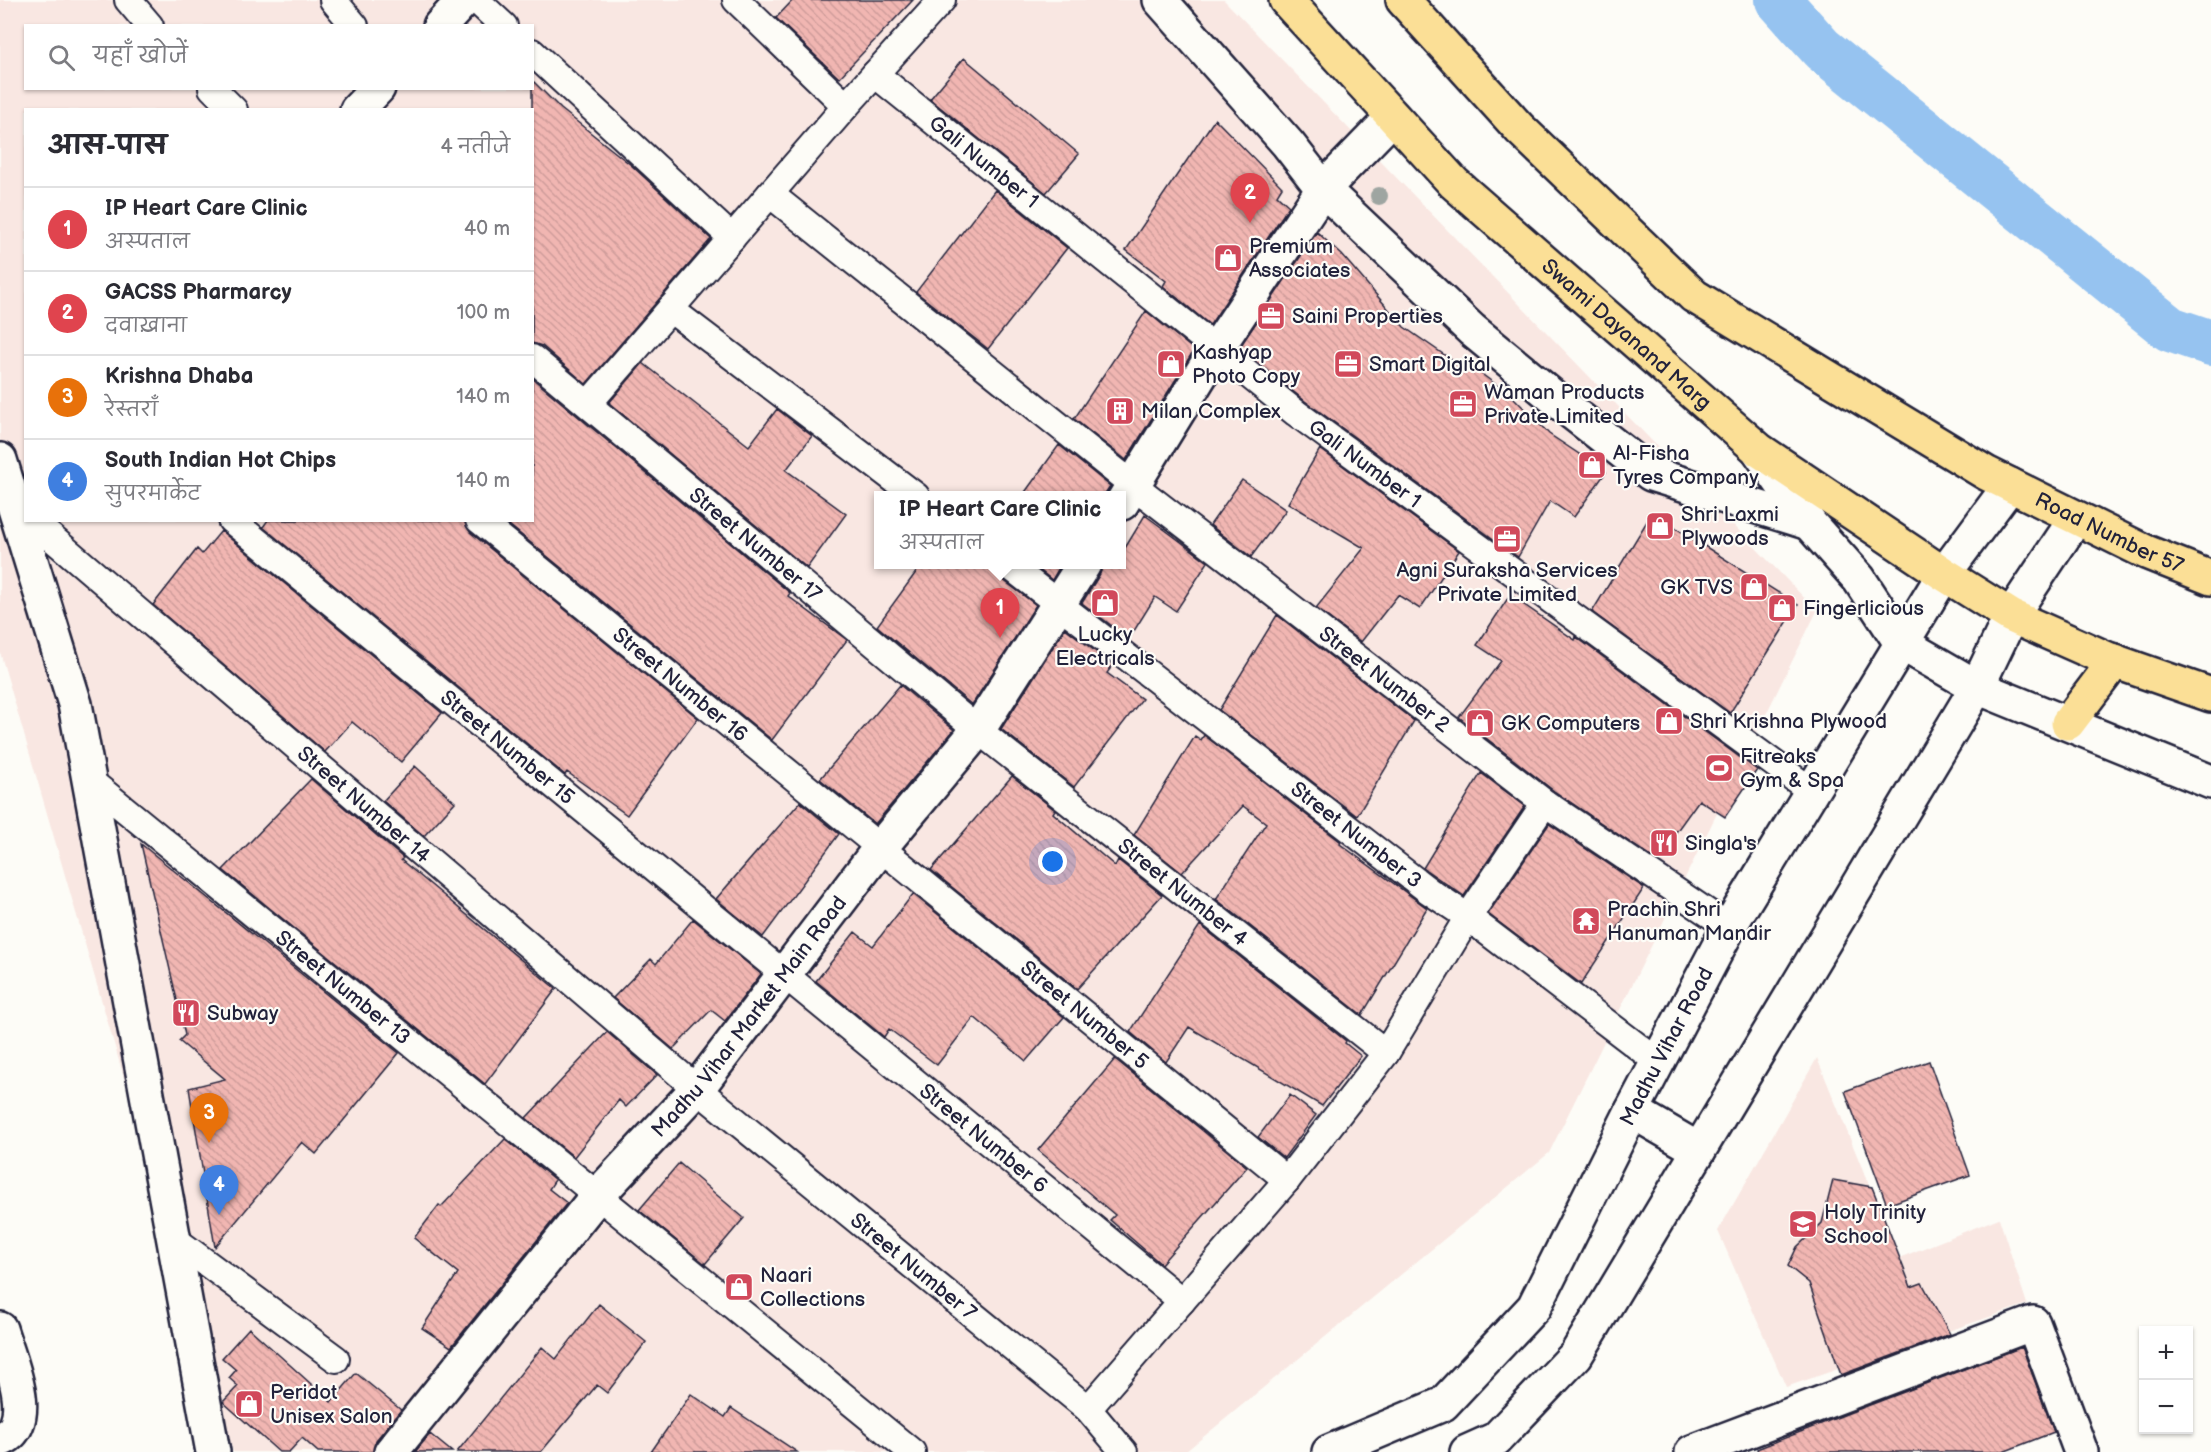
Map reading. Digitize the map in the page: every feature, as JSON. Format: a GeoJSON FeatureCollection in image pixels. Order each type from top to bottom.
{"type":"FeatureCollection","features":[{"type":"Feature","properties":{"kind":"main road","name":"Swami Dayanand Marg"},"geometry":{"type":"LineString","coordinates":[[1286,0],[1454,183],[1759,450],[2011,616]]}},
{"type":"Feature","properties":{"kind":"main road"},"geometry":{"type":"LineString","coordinates":[[1403,0],[1520,129],[1694,296],[1955,456],[2010,485]]}},
{"type":"Feature","properties":{"kind":"main road","name":"Road Number 57"},"geometry":{"type":"LineString","coordinates":[[2010,485],[2146,552],[2211,578]]}},
{"type":"Feature","properties":{"kind":"main road"},"geometry":{"type":"LineString","coordinates":[[2011,616],[2115,661],[2211,695]]}},
{"type":"Feature","properties":{"kind":"main road"},"geometry":{"type":"LineString","coordinates":[[2068,723],[2115,661]]}},
{"type":"Feature","properties":{"kind":"street"},"geometry":{"type":"LineString","coordinates":[[442,24],[464,0]]}},
{"type":"Feature","properties":{"kind":"street"},"geometry":{"type":"LineString","coordinates":[[1160,0],[1288,144],[1323,189],[1472,330],[1651,474],[1809,523]]}},
{"type":"Feature","properties":{"kind":"street"},"geometry":{"type":"LineString","coordinates":[[359,108],[376,90]]}},
{"type":"Feature","properties":{"kind":"street"},"geometry":{"type":"LineString","coordinates":[[1127,494],[1217,348],[1323,189],[1393,117]]}},
{"type":"Feature","properties":{"kind":"street"},"geometry":{"type":"LineString","coordinates":[[1759,450],[1809,523],[1859,579],[1900,643],[1977,687],[2211,782]]}},
{"type":"Feature","properties":{"kind":"street","name":"Madhu Vihar Road"},"geometry":{"type":"LineString","coordinates":[[1329,1452],[1443,1404],[1534,1307],[1632,1111],[1729,927],[1900,643],[1944,574],[2010,485]]}},
{"type":"Feature","properties":{"kind":"street"},"geometry":{"type":"LineString","coordinates":[[16,506],[75,704],[213,1452]]}},
{"type":"Feature","properties":{"kind":"street"},"geometry":{"type":"LineString","coordinates":[[1467,1452],[1496,1439],[1576,1355],[1977,687],[2011,616],[2076,518]]}},
{"type":"Feature","properties":{"kind":"street","name":"Madhu Vihar Market Main Road"},"geometry":{"type":"LineString","coordinates":[[391,1452],[597,1196],[697,1089],[880,848],[978,730],[1081,569]]}},
{"type":"Feature","properties":{"kind":"street"},"geometry":{"type":"LineString","coordinates":[[1632,1111],[1699,1150]]}},
{"type":"Feature","properties":{"kind":"street"},"geometry":{"type":"LineString","coordinates":[[1692,1452],[2033,1323],[2081,1452]]}},
{"type":"Feature","properties":{"kind":"street"},"geometry":{"type":"LineString","coordinates":[[0,1329],[21,1397],[19,1420],[6,1437],[0,1440]]}},
{"type":"Feature","properties":{"kind":"lane"},"geometry":{"type":"LineString","coordinates":[[128,0],[148,24]]}},
{"type":"Feature","properties":{"kind":"lane"},"geometry":{"type":"LineString","coordinates":[[333,0],[353,24]]}},
{"type":"Feature","properties":{"kind":"lane"},"geometry":{"type":"LineString","coordinates":[[476,0],[502,24]]}},
{"type":"Feature","properties":{"kind":"lane"},"geometry":{"type":"LineString","coordinates":[[736,0],[846,106]]}},
{"type":"Feature","properties":{"kind":"lane"},"geometry":{"type":"LineString","coordinates":[[590,403],[875,74],[928,5]]}},
{"type":"Feature","properties":{"kind":"lane"},"geometry":{"type":"LineString","coordinates":[[534,54],[732,238]]}},
{"type":"Feature","properties":{"kind":"lane","name":"Gali Number 1"},"geometry":{"type":"LineString","coordinates":[[875,74],[1296,413],[1810,790]]}},
{"type":"Feature","properties":{"kind":"lane"},"geometry":{"type":"LineString","coordinates":[[214,90],[232,108]]}},
{"type":"Feature","properties":{"kind":"lane","name":"Street Number 2"},"geometry":{"type":"LineString","coordinates":[[770,194],[1123,491]]}},
{"type":"Feature","properties":{"kind":"lane"},"geometry":{"type":"LineString","coordinates":[[670,309],[911,491]]}},
{"type":"Feature","properties":{"kind":"lane","name":"Street Number 17"},"geometry":{"type":"LineString","coordinates":[[534,360],[590,403],[978,730]]}},
{"type":"Feature","properties":{"kind":"lane","name":"Street Number 2"},"geometry":{"type":"LineString","coordinates":[[1127,494],[1545,803],[1729,927]]}},
{"type":"Feature","properties":{"kind":"lane","name":"Street Number 14"},"geometry":{"type":"LineString","coordinates":[[35,522],[697,1089]]}},
{"type":"Feature","properties":{"kind":"lane","name":"Street Number 15"},"geometry":{"type":"LineString","coordinates":[[233,522],[785,975]]}},
{"type":"Feature","properties":{"kind":"lane","name":"Street Number 16"},"geometry":{"type":"LineString","coordinates":[[481,522],[880,848]]}},
{"type":"Feature","properties":{"kind":"lane","name":"Street Number 3"},"geometry":{"type":"LineString","coordinates":[[1014,569],[1429,891],[1468,917],[1658,1062]]}},
{"type":"Feature","properties":{"kind":"lane","name":"Street Number 4"},"geometry":{"type":"LineString","coordinates":[[978,730],[1386,1053]]}},
{"type":"Feature","properties":{"kind":"lane","name":"Street Number 13"},"geometry":{"type":"LineString","coordinates":[[89,780],[912,1452]]}},
{"type":"Feature","properties":{"kind":"lane"},"geometry":{"type":"LineString","coordinates":[[1088,1409],[1287,1180],[1386,1053],[1468,917],[1545,803]]}},
{"type":"Feature","properties":{"kind":"lane","name":"Street Number 5"},"geometry":{"type":"LineString","coordinates":[[880,848],[1287,1180]]}},
{"type":"Feature","properties":{"kind":"lane","name":"Street Number 6"},"geometry":{"type":"LineString","coordinates":[[785,975],[1182,1301]]}},
{"type":"Feature","properties":{"kind":"lane","name":"Street Number 7"},"geometry":{"type":"LineString","coordinates":[[697,1089],[1088,1409],[1124,1452]]}},
{"type":"Feature","properties":{"kind":"lane"},"geometry":{"type":"LineString","coordinates":[[174,1239],[336,1359]]}},
{"type":"Feature","properties":{"kind":"shaded area"},"geometry":{"type":"Polygon","coordinates":[[[0,0],[1224,0],[1817,611],[1549,1153],[1185,1452],[233,1452],[0,652],[0,0]]]}},
{"type":"Feature","properties":{"kind":"shaded area","name":"Holy Trinity School"},"geometry":{"type":"Polygon","coordinates":[[[1817,1058],[1899,1258],[1999,1218],[2027,1304],[1786,1387],[1718,1231],[1817,1058]]]}},
{"type":"Feature","properties":{"kind":"building"},"geometry":{"type":"Polygon","coordinates":[[[793,0],[913,0],[839,78],[776,18],[793,0]]]}},
{"type":"Feature","properties":{"kind":"building"},"geometry":{"type":"Polygon","coordinates":[[[964,58],[1079,154],[1046,193],[930,99],[964,58]]]}},
{"type":"Feature","properties":{"kind":"building"},"geometry":{"type":"Polygon","coordinates":[[[534,82],[561,109],[631,165],[711,239],[586,384],[542,346],[534,344],[534,108],[532,108],[534,82]]]}},
{"type":"Feature","properties":{"kind":"building"},"geometry":{"type":"Polygon","coordinates":[[[1215,119],[1282,187],[1277,195],[1289,206],[1210,325],[1163,286],[1166,281],[1126,250],[1215,119]]]}},
{"type":"Feature","properties":{"kind":"building"},"geometry":{"type":"Polygon","coordinates":[[[995,190],[1067,248],[988,349],[916,292],[995,190]]]}},
{"type":"Feature","properties":{"kind":"building"},"geometry":{"type":"Polygon","coordinates":[[[1317,232],[1342,255],[1404,327],[1459,365],[1463,360],[1515,399],[1549,434],[1606,472],[1574,517],[1550,501],[1518,557],[1305,401],[1239,348],[1317,232]]]}},
{"type":"Feature","properties":{"kind":"building"},"geometry":{"type":"Polygon","coordinates":[[[1146,311],[1194,350],[1126,460],[1074,419],[1146,311]]]}},
{"type":"Feature","properties":{"kind":"building"},"geometry":{"type":"Polygon","coordinates":[[[643,363],[749,446],[777,409],[812,436],[786,470],[846,514],[807,568],[609,403],[643,363]]]}},
{"type":"Feature","properties":{"kind":"building"},"geometry":{"type":"Polygon","coordinates":[[[534,380],[790,593],[788,596],[847,640],[772,740],[505,522],[534,522],[534,380]]]}},
{"type":"Feature","properties":{"kind":"building"},"geometry":{"type":"Polygon","coordinates":[[[1059,445],[1110,486],[1107,491],[1026,491],[1059,445]]]}},
{"type":"Feature","properties":{"kind":"building"},"geometry":{"type":"Polygon","coordinates":[[[1320,449],[1459,551],[1420,609],[1398,595],[1361,642],[1316,608],[1364,548],[1288,503],[1320,449]]]}},
{"type":"Feature","properties":{"kind":"building"},"geometry":{"type":"Polygon","coordinates":[[[1242,480],[1286,510],[1251,557],[1210,525],[1242,480]]]}},
{"type":"Feature","properties":{"kind":"building"},"geometry":{"type":"Polygon","coordinates":[[[1652,513],[1798,605],[1730,713],[1592,612],[1652,513]]]}},
{"type":"Feature","properties":{"kind":"building"},"geometry":{"type":"Polygon","coordinates":[[[1145,515],[1208,562],[1176,611],[1155,597],[1129,639],[1082,603],[1102,569],[1126,569],[1126,546],[1145,515]]]}},
{"type":"Feature","properties":{"kind":"building"},"geometry":{"type":"Polygon","coordinates":[[[267,522],[465,522],[470,532],[698,718],[627,815],[567,772],[565,775],[263,527],[267,522]]]}},
{"type":"Feature","properties":{"kind":"building"},"geometry":{"type":"Polygon","coordinates":[[[221,531],[442,713],[401,762],[352,722],[325,752],[153,605],[197,549],[202,554],[221,531]]]}},
{"type":"Feature","properties":{"kind":"building"},"geometry":{"type":"Polygon","coordinates":[[[918,569],[994,569],[998,576],[1036,605],[972,705],[877,626],[918,569]]]}},
{"type":"Feature","properties":{"kind":"building"},"geometry":{"type":"Polygon","coordinates":[[[1038,569],[1058,569],[1052,580],[1038,569]]]}},
{"type":"Feature","properties":{"kind":"building"},"geometry":{"type":"Polygon","coordinates":[[[1510,595],[1575,640],[1576,637],[1757,770],[1725,817],[1699,800],[1656,860],[1554,791],[1459,717],[1501,661],[1477,645],[1510,595]]]}},
{"type":"Feature","properties":{"kind":"building"},"geometry":{"type":"Polygon","coordinates":[[[1277,615],[1414,721],[1357,816],[1219,710],[1277,615]]]}},
{"type":"Feature","properties":{"kind":"building"},"geometry":{"type":"Polygon","coordinates":[[[1065,628],[1113,665],[1107,673],[1142,699],[1074,787],[1001,729],[1065,628]]]}},
{"type":"Feature","properties":{"kind":"building"},"geometry":{"type":"Polygon","coordinates":[[[900,685],[954,730],[875,824],[820,779],[900,685]]]}},
{"type":"Feature","properties":{"kind":"building"},"geometry":{"type":"Polygon","coordinates":[[[1204,735],[1341,842],[1340,844],[1427,908],[1362,1015],[1216,899],[1266,823],[1243,806],[1182,873],[1134,835],[1195,736],[1201,740],[1204,735]]]}},
{"type":"Feature","properties":{"kind":"building"},"geometry":{"type":"Polygon","coordinates":[[[415,766],[455,802],[424,836],[383,801],[415,766]]]}},
{"type":"Feature","properties":{"kind":"building"},"geometry":{"type":"Polygon","coordinates":[[[1481,773],[1525,806],[1464,896],[1423,868],[1481,773]]]}},
{"type":"Feature","properties":{"kind":"building"},"geometry":{"type":"Polygon","coordinates":[[[1012,776],[1055,810],[1053,813],[1115,866],[1118,860],[1162,895],[1077,989],[931,870],[1012,776]]]}},
{"type":"Feature","properties":{"kind":"building"},"geometry":{"type":"Polygon","coordinates":[[[311,779],[403,858],[401,860],[556,989],[485,1084],[223,870],[311,779]]]}},
{"type":"Feature","properties":{"kind":"building"},"geometry":{"type":"Polygon","coordinates":[[[800,802],[839,834],[763,937],[716,899],[800,802]]]}},
{"type":"Feature","properties":{"kind":"building"},"geometry":{"type":"Polygon","coordinates":[[[1549,824],[1644,888],[1581,984],[1488,914],[1549,824]]]}},
{"type":"Feature","properties":{"kind":"building"},"geometry":{"type":"Polygon","coordinates":[[[141,844],[399,1053],[316,1154],[302,1142],[215,1247],[189,1088],[225,1079],[179,1041],[185,1035],[141,844]]]}},
{"type":"Feature","properties":{"kind":"building"},"geometry":{"type":"Polygon","coordinates":[[[913,894],[1064,1017],[1026,1061],[974,1017],[937,1065],[889,1029],[884,1037],[816,981],[855,932],[873,946],[913,894]]]}},
{"type":"Feature","properties":{"kind":"building"},"geometry":{"type":"Polygon","coordinates":[[[693,919],[761,974],[725,1021],[711,1010],[673,1049],[613,998],[651,959],[656,964],[693,919]]]}},
{"type":"Feature","properties":{"kind":"building"},"geometry":{"type":"Polygon","coordinates":[[[1200,925],[1346,1041],[1345,1043],[1361,1056],[1322,1106],[1189,1027],[1166,1062],[1130,1032],[1200,925]]]}},
{"type":"Feature","properties":{"kind":"building"},"geometry":{"type":"Polygon","coordinates":[[[607,1032],[657,1075],[626,1107],[619,1100],[574,1157],[526,1118],[607,1032]]]}},
{"type":"Feature","properties":{"kind":"building"},"geometry":{"type":"Polygon","coordinates":[[[1115,1059],[1247,1167],[1161,1264],[1110,1220],[1115,1215],[1038,1150],[1115,1059]]]}},
{"type":"Feature","properties":{"kind":"building"},"geometry":{"type":"Polygon","coordinates":[[[1929,1061],[1970,1175],[1887,1205],[1845,1091],[1929,1061]]]}},
{"type":"Feature","properties":{"kind":"building"},"geometry":{"type":"Polygon","coordinates":[[[1290,1095],[1316,1115],[1284,1158],[1258,1137],[1290,1095]]]}},
{"type":"Feature","properties":{"kind":"building"},"geometry":{"type":"Polygon","coordinates":[[[505,1139],[555,1180],[549,1189],[567,1203],[451,1347],[422,1328],[458,1273],[414,1238],[439,1205],[441,1207],[505,1139]]]}},
{"type":"Feature","properties":{"kind":"building"},"geometry":{"type":"Polygon","coordinates":[[[679,1163],[744,1218],[705,1264],[639,1210],[679,1163]]]}},
{"type":"Feature","properties":{"kind":"building"},"geometry":{"type":"Polygon","coordinates":[[[1833,1180],[1872,1187],[1911,1287],[1922,1283],[1950,1334],[1841,1375],[1809,1283],[1788,1266],[1797,1247],[1822,1223],[1833,1180]]]}},
{"type":"Feature","properties":{"kind":"building"},"geometry":{"type":"Polygon","coordinates":[[[599,1304],[646,1342],[607,1393],[597,1385],[541,1452],[457,1452],[542,1347],[556,1359],[599,1304]]]}},
{"type":"Feature","properties":{"kind":"building"},"geometry":{"type":"Polygon","coordinates":[[[249,1328],[331,1402],[356,1373],[401,1410],[376,1440],[373,1452],[318,1452],[302,1438],[289,1452],[279,1452],[223,1402],[238,1386],[229,1378],[236,1370],[222,1358],[249,1328]]]}},
{"type":"Feature","properties":{"kind":"building"},"geometry":{"type":"Polygon","coordinates":[[[2022,1347],[2054,1432],[2003,1452],[1758,1452],[1757,1449],[2022,1347]]]}},
{"type":"Feature","properties":{"kind":"building"},"geometry":{"type":"Polygon","coordinates":[[[691,1394],[725,1417],[731,1408],[797,1452],[651,1452],[691,1394]]]}},
{"type":"Feature","properties":{"kind":"building"},"geometry":{"type":"Polygon","coordinates":[[[430,1434],[452,1452],[415,1452],[430,1434]]]}},
{"type":"Feature","properties":{"kind":"waterway"},"geometry":{"type":"LineString","coordinates":[[1778,0],[1822,49],[2170,329],[2211,343]]}},
{"type":"Feature","properties":{"kind":"place","name":"GACSS Pharmarcy"},"geometry":{"type":"Point","coordinates":[1250,223]}},
{"type":"Feature","properties":{"kind":"place","name":"Premium Associates"},"geometry":{"type":"Point","coordinates":[1228,258]}},
{"type":"Feature","properties":{"kind":"place","name":"Saini Properties"},"geometry":{"type":"Point","coordinates":[1271,316]}},
{"type":"Feature","properties":{"kind":"place","name":"Kashyap Photo Copy"},"geometry":{"type":"Point","coordinates":[1171,364]}},
{"type":"Feature","properties":{"kind":"place","name":"Smart Digital"},"geometry":{"type":"Point","coordinates":[1348,364]}},
{"type":"Feature","properties":{"kind":"place","name":"Waman Products Private Limited"},"geometry":{"type":"Point","coordinates":[1463,404]}},
{"type":"Feature","properties":{"kind":"place","name":"Milan Complex"},"geometry":{"type":"Point","coordinates":[1120,411]}},
{"type":"Feature","properties":{"kind":"place","name":"Al-Fisha Tyres Company"},"geometry":{"type":"Point","coordinates":[1592,465]}},
{"type":"Feature","properties":{"kind":"place","name":"Shri Laxmi Plywoods"},"geometry":{"type":"Point","coordinates":[1660,526]}},
{"type":"Feature","properties":{"kind":"place","name":"Agni Suraksha Services Private Limited"},"geometry":{"type":"Point","coordinates":[1507,539]}},
{"type":"Feature","properties":{"kind":"place","name":"GK TVS"},"geometry":{"type":"Point","coordinates":[1754,587]}},
{"type":"Feature","properties":{"kind":"place","name":"Lucky Electricals"},"geometry":{"type":"Point","coordinates":[1105,603]}},
{"type":"Feature","properties":{"kind":"place","name":"Fingerlicious"},"geometry":{"type":"Point","coordinates":[1782,608]}},
{"type":"Feature","properties":{"kind":"place","name":"IP Heart Care Clinic"},"geometry":{"type":"Point","coordinates":[1000,638]}},
{"type":"Feature","properties":{"kind":"place","name":"Shri Krishna Plywood"},"geometry":{"type":"Point","coordinates":[1669,721]}},
{"type":"Feature","properties":{"kind":"place","name":"GK Computers"},"geometry":{"type":"Point","coordinates":[1480,723]}},
{"type":"Feature","properties":{"kind":"place","name":"Fitreaks Gym & Spa"},"geometry":{"type":"Point","coordinates":[1719,768]}},
{"type":"Feature","properties":{"kind":"place","name":"Singla's"},"geometry":{"type":"Point","coordinates":[1664,843]}},
{"type":"Feature","properties":{"kind":"place","name":"Prachin Shri Hanuman Mandir"},"geometry":{"type":"Point","coordinates":[1586,921]}},
{"type":"Feature","properties":{"kind":"place","name":"Subway"},"geometry":{"type":"Point","coordinates":[186,1013]}},
{"type":"Feature","properties":{"kind":"place","name":"Krishna Dhaba"},"geometry":{"type":"Point","coordinates":[209,1143]}},
{"type":"Feature","properties":{"kind":"place","name":"South Indian Hot Chips"},"geometry":{"type":"Point","coordinates":[219,1215]}},
{"type":"Feature","properties":{"kind":"place","name":"Holy Trinity School"},"geometry":{"type":"Point","coordinates":[1803,1224]}},
{"type":"Feature","properties":{"kind":"place","name":"Naari Collections"},"geometry":{"type":"Point","coordinates":[739,1287]}},
{"type":"Feature","properties":{"kind":"place","name":"Peridot Unisex Salon"},"geometry":{"type":"Point","coordinates":[249,1404]}}]}
